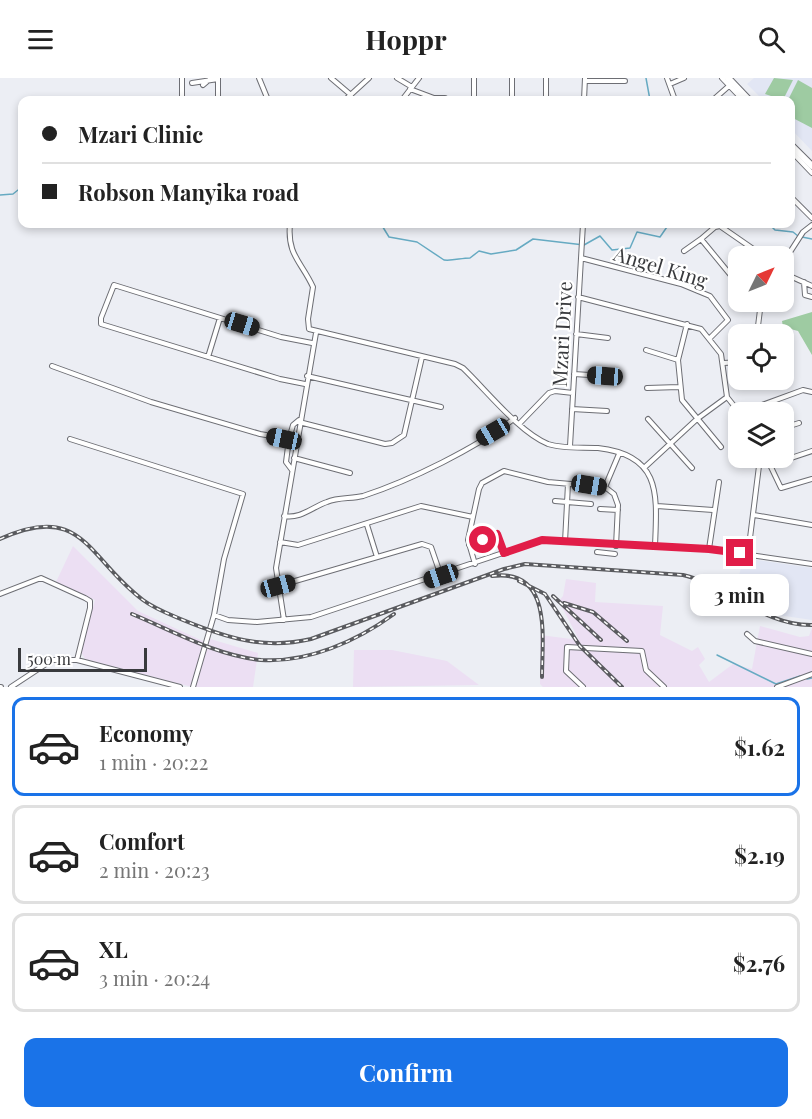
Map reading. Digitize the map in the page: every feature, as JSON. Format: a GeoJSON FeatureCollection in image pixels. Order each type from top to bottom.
{"type":"FeatureCollection","features":[{"type":"Feature","properties":{"kind":"highway"},"geometry":{"type":"LineString","coordinates":[[730,83],[745,96]]}},
{"type":"Feature","properties":{"kind":"highway"},"geometry":{"type":"LineString","coordinates":[[795,149],[812,166]]}},
{"type":"Feature","properties":{"kind":"street"},"geometry":{"type":"LineString","coordinates":[[182,78],[182,96]]}},
{"type":"Feature","properties":{"kind":"street"},"geometry":{"type":"LineString","coordinates":[[192,83],[219,78],[218,96]]}},
{"type":"Feature","properties":{"kind":"street"},"geometry":{"type":"LineString","coordinates":[[259,78],[266,96]]}},
{"type":"Feature","properties":{"kind":"street"},"geometry":{"type":"LineString","coordinates":[[331,78],[351,95],[369,78]]}},
{"type":"Feature","properties":{"kind":"street"},"geometry":{"type":"LineString","coordinates":[[397,78],[411,88],[429,96]]}},
{"type":"Feature","properties":{"kind":"street"},"geometry":{"type":"LineString","coordinates":[[405,96],[419,78]]}},
{"type":"Feature","properties":{"kind":"street"},"geometry":{"type":"LineString","coordinates":[[474,78],[474,96]]}},
{"type":"Feature","properties":{"kind":"street"},"geometry":{"type":"LineString","coordinates":[[512,78],[512,96]]}},
{"type":"Feature","properties":{"kind":"street"},"geometry":{"type":"LineString","coordinates":[[546,78],[546,96]]}},
{"type":"Feature","properties":{"kind":"street"},"geometry":{"type":"LineString","coordinates":[[668,78],[674,96]]}},
{"type":"Feature","properties":{"kind":"street"},"geometry":{"type":"LineString","coordinates":[[670,84],[684,78]]}},
{"type":"Feature","properties":{"kind":"street"},"geometry":{"type":"LineString","coordinates":[[722,78],[730,83],[740,96]]}},
{"type":"Feature","properties":{"kind":"street"},"geometry":{"type":"LineString","coordinates":[[203,85],[210,79]]}},
{"type":"Feature","properties":{"kind":"street"},"geometry":{"type":"LineString","coordinates":[[584,96],[585,80],[625,81]]}},
{"type":"Feature","properties":{"kind":"street"},"geometry":{"type":"LineString","coordinates":[[716,96],[730,83]]}},
{"type":"Feature","properties":{"kind":"street"},"geometry":{"type":"LineString","coordinates":[[795,155],[812,173]]}},
{"type":"Feature","properties":{"kind":"street"},"geometry":{"type":"LineString","coordinates":[[795,201],[812,218]]}},
{"type":"Feature","properties":{"kind":"street"},"geometry":{"type":"LineString","coordinates":[[793,246],[803,232],[812,225]]}},
{"type":"Feature","properties":{"kind":"street"},"geometry":{"type":"LineString","coordinates":[[290,228],[288,243],[292,254],[314,287],[307,326],[316,333],[455,364],[463,368],[534,436],[549,444],[599,448],[619,454],[645,467],[654,481],[657,506],[655,546]]}},
{"type":"Feature","properties":{"kind":"street","name":"Mzari Drive"},"geometry":{"type":"LineString","coordinates":[[570,446],[583,228]]}},
{"type":"Feature","properties":{"kind":"street"},"geometry":{"type":"LineString","coordinates":[[684,251],[714,228]]}},
{"type":"Feature","properties":{"kind":"street"},"geometry":{"type":"LineString","coordinates":[[723,228],[749,246]]}},
{"type":"Feature","properties":{"kind":"street"},"geometry":{"type":"LineString","coordinates":[[701,239],[728,272]]}},
{"type":"Feature","properties":{"kind":"street","name":"Angel King"},"geometry":{"type":"LineString","coordinates":[[581,258],[681,284],[710,296],[729,320],[709,339]]}},
{"type":"Feature","properties":{"kind":"street"},"geometry":{"type":"LineString","coordinates":[[794,278],[812,286]]}},
{"type":"Feature","properties":{"kind":"street"},"geometry":{"type":"LineString","coordinates":[[804,282],[805,295],[812,297]]}},
{"type":"Feature","properties":{"kind":"street"},"geometry":{"type":"LineString","coordinates":[[305,384],[280,379],[101,324],[101,318],[114,285],[220,318],[312,343]]}},
{"type":"Feature","properties":{"kind":"street"},"geometry":{"type":"LineString","coordinates":[[578,297],[701,329],[724,363],[727,397],[732,402]]}},
{"type":"Feature","properties":{"kind":"street"},"geometry":{"type":"LineString","coordinates":[[208,357],[220,318]]}},
{"type":"Feature","properties":{"kind":"street"},"geometry":{"type":"LineString","coordinates":[[687,324],[678,360],[682,400],[720,447]]}},
{"type":"Feature","properties":{"kind":"street"},"geometry":{"type":"LineString","coordinates":[[284,621],[276,568],[305,384],[312,343],[316,333]]}},
{"type":"Feature","properties":{"kind":"street"},"geometry":{"type":"LineString","coordinates":[[576,334],[608,338]]}},
{"type":"Feature","properties":{"kind":"street"},"geometry":{"type":"LineString","coordinates":[[646,350],[678,360]]}},
{"type":"Feature","properties":{"kind":"street"},"geometry":{"type":"LineString","coordinates":[[292,470],[286,462],[289,439],[293,425],[299,421],[392,443],[404,435],[422,357]]}},
{"type":"Feature","properties":{"kind":"street"},"geometry":{"type":"LineString","coordinates":[[52,366],[151,402],[260,434],[289,439]]}},
{"type":"Feature","properties":{"kind":"street"},"geometry":{"type":"LineString","coordinates":[[574,374],[605,376]]}},
{"type":"Feature","properties":{"kind":"street"},"geometry":{"type":"LineString","coordinates":[[307,376],[441,407]]}},
{"type":"Feature","properties":{"kind":"street"},"geometry":{"type":"LineString","coordinates":[[647,388],[679,387]]}},
{"type":"Feature","properties":{"kind":"street"},"geometry":{"type":"LineString","coordinates":[[769,402],[803,390],[812,392]]}},
{"type":"Feature","properties":{"kind":"street"},"geometry":{"type":"LineString","coordinates":[[520,423],[549,393],[555,391],[573,393]]}},
{"type":"Feature","properties":{"kind":"street"},"geometry":{"type":"LineString","coordinates":[[645,467],[697,419],[727,397]]}},
{"type":"Feature","properties":{"kind":"street"},"geometry":{"type":"LineString","coordinates":[[572,409],[607,411]]}},
{"type":"Feature","properties":{"kind":"street"},"geometry":{"type":"LineString","coordinates":[[284,516],[295,516],[326,502],[359,497],[387,487],[441,463],[515,418]]}},
{"type":"Feature","properties":{"kind":"street"},"geometry":{"type":"LineString","coordinates":[[648,419],[692,468]]}},
{"type":"Feature","properties":{"kind":"street"},"geometry":{"type":"LineString","coordinates":[[794,425],[799,423]]}},
{"type":"Feature","properties":{"kind":"street"},"geometry":{"type":"LineString","coordinates":[[70,439],[243,494],[224,559],[214,615],[193,687]]}},
{"type":"Feature","properties":{"kind":"street"},"geometry":{"type":"LineString","coordinates":[[794,457],[812,451]]}},
{"type":"Feature","properties":{"kind":"street"},"geometry":{"type":"LineString","coordinates":[[605,487],[619,454]]}},
{"type":"Feature","properties":{"kind":"street"},"geometry":{"type":"LineString","coordinates":[[294,458],[350,473]]}},
{"type":"Feature","properties":{"kind":"street"},"geometry":{"type":"LineString","coordinates":[[748,554],[761,468]]}},
{"type":"Feature","properties":{"kind":"street"},"geometry":{"type":"LineString","coordinates":[[771,468],[781,488],[812,479]]}},
{"type":"Feature","properties":{"kind":"street"},"geometry":{"type":"LineString","coordinates":[[475,564],[469,545],[479,489],[482,483],[504,471],[568,484],[605,487],[614,494],[618,510],[616,546]]}},
{"type":"Feature","properties":{"kind":"street"},"geometry":{"type":"LineString","coordinates":[[709,549],[713,510],[719,482]]}},
{"type":"Feature","properties":{"kind":"street"},"geometry":{"type":"LineString","coordinates":[[565,542],[568,484]]}},
{"type":"Feature","properties":{"kind":"street"},"geometry":{"type":"LineString","coordinates":[[555,501],[591,504]]}},
{"type":"Feature","properties":{"kind":"street"},"geometry":{"type":"LineString","coordinates":[[280,542],[298,545],[427,506],[473,517]]}},
{"type":"Feature","properties":{"kind":"street"},"geometry":{"type":"LineString","coordinates":[[657,506],[713,510]]}},
{"type":"Feature","properties":{"kind":"street"},"geometry":{"type":"LineString","coordinates":[[600,509],[618,510]]}},
{"type":"Feature","properties":{"kind":"street"},"geometry":{"type":"LineString","coordinates":[[754,515],[812,525]]}},
{"type":"Feature","properties":{"kind":"street"},"geometry":{"type":"LineString","coordinates":[[367,525],[377,557]]}},
{"type":"Feature","properties":{"kind":"street"},"geometry":{"type":"LineString","coordinates":[[469,545],[497,534],[504,553]]}},
{"type":"Feature","properties":{"kind":"street"},"geometry":{"type":"LineString","coordinates":[[214,615],[235,621],[284,621],[311,617],[441,576],[542,540],[616,546],[709,549],[812,564]]}},
{"type":"Feature","properties":{"kind":"street"},"geometry":{"type":"LineString","coordinates":[[278,586],[427,544],[441,576]]}},
{"type":"Feature","properties":{"kind":"street"},"geometry":{"type":"LineString","coordinates":[[597,552],[615,554]]}},
{"type":"Feature","properties":{"kind":"street"},"geometry":{"type":"LineString","coordinates":[[0,594],[41,578],[90,601],[77,660]]}},
{"type":"Feature","properties":{"kind":"street"},"geometry":{"type":"LineString","coordinates":[[747,634],[755,641],[812,654]]}},
{"type":"Feature","properties":{"kind":"street"},"geometry":{"type":"LineString","coordinates":[[583,687],[566,671],[567,647],[642,651],[646,670],[664,687]]}},
{"type":"Feature","properties":{"kind":"street"},"geometry":{"type":"LineString","coordinates":[[11,687],[52,660],[77,660],[180,687]]}},
{"type":"Feature","properties":{"kind":"street"},"geometry":{"type":"LineString","coordinates":[[777,687],[812,674]]}},
{"type":"Feature","properties":{"kind":"shaded area"},"geometry":{"type":"Polygon","coordinates":[[[754,78],[812,78],[812,151],[795,133],[795,96],[759,96],[747,84],[754,78]]]}},
{"type":"Feature","properties":{"kind":"shaded area"},"geometry":{"type":"Polygon","coordinates":[[[73,546],[138,611],[205,642],[207,638],[258,653],[253,687],[192,687],[85,659],[81,652],[95,600],[56,582],[73,546]]]}},
{"type":"Feature","properties":{"kind":"shaded area"},"geometry":{"type":"Polygon","coordinates":[[[743,558],[812,568],[812,620],[771,614],[735,595],[743,558]]]}},
{"type":"Feature","properties":{"kind":"shaded area"},"geometry":{"type":"Polygon","coordinates":[[[566,579],[596,583],[595,602],[663,606],[660,635],[692,651],[698,647],[705,659],[699,665],[709,682],[733,664],[752,669],[760,626],[800,637],[809,636],[812,628],[812,687],[543,687],[540,684],[540,635],[579,640],[559,601],[563,596],[566,579]]]}},
{"type":"Feature","properties":{"kind":"shaded area"},"geometry":{"type":"Polygon","coordinates":[[[354,650],[392,650],[447,661],[479,685],[353,687],[354,650]]]}},
{"type":"Feature","properties":{"kind":"green space"},"geometry":{"type":"Polygon","coordinates":[[[774,78],[793,80],[785,96],[765,94],[774,78]]]}},
{"type":"Feature","properties":{"kind":"green space"},"geometry":{"type":"Polygon","coordinates":[[[798,80],[812,88],[812,128],[795,119],[795,96],[790,96],[798,80]]]}},
{"type":"Feature","properties":{"kind":"green space"},"geometry":{"type":"Polygon","coordinates":[[[812,312],[812,355],[798,331],[794,330],[794,324],[782,324],[782,321],[812,312]]]}},
{"type":"Feature","properties":{"kind":"waterway"},"geometry":{"type":"LineString","coordinates":[[646,78],[649,96]]}},
{"type":"Feature","properties":{"kind":"waterway"},"geometry":{"type":"LineString","coordinates":[[0,195],[13,194],[18,190]]}},
{"type":"Feature","properties":{"kind":"waterway"},"geometry":{"type":"LineString","coordinates":[[383,228],[389,237],[417,242],[444,260],[470,258],[479,251],[491,254],[516,250],[533,239],[584,245],[600,236],[612,250],[630,248],[637,232],[660,237],[666,228]]}},
{"type":"Feature","properties":{"kind":"waterway"},"geometry":{"type":"LineString","coordinates":[[773,228],[793,232],[798,236]]}},
{"type":"Feature","properties":{"kind":"waterway"},"geometry":{"type":"LineString","coordinates":[[802,237],[812,239]]}},
{"type":"Feature","properties":{"kind":"waterway"},"geometry":{"type":"LineString","coordinates":[[717,655],[776,684],[800,676]]}},
{"type":"Feature","properties":{"kind":"waterway"},"geometry":{"type":"LineString","coordinates":[[807,679],[812,678]]}},
{"type":"Feature","properties":{"kind":"railway"},"geometry":{"type":"LineString","coordinates":[[0,539],[28,529],[49,527],[67,531],[82,539],[124,584],[152,606],[215,632],[261,643],[311,639],[504,569],[525,564],[683,575],[700,580],[762,613],[794,624],[812,625]]}},
{"type":"Feature","properties":{"kind":"railway"},"geometry":{"type":"LineString","coordinates":[[492,576],[512,576],[526,583],[535,594],[542,626],[542,677]]}},
{"type":"Feature","properties":{"kind":"railway"},"geometry":{"type":"LineString","coordinates":[[519,581],[545,594],[580,646],[622,687]]}},
{"type":"Feature","properties":{"kind":"railway"},"geometry":{"type":"LineString","coordinates":[[553,596],[601,640]]}},
{"type":"Feature","properties":{"kind":"railway"},"geometry":{"type":"LineString","coordinates":[[564,603],[593,612],[627,641]]}},
{"type":"Feature","properties":{"kind":"railway"},"geometry":{"type":"LineString","coordinates":[[132,614],[228,654],[261,660],[279,660],[314,654],[348,641],[394,614]]}},
{"type":"Feature","properties":{"kind":"route"},"geometry":{"type":"LineString","coordinates":[[483,540],[497,534],[504,553],[542,540],[616,546],[646,545],[709,549],[740,553]]}}]}
